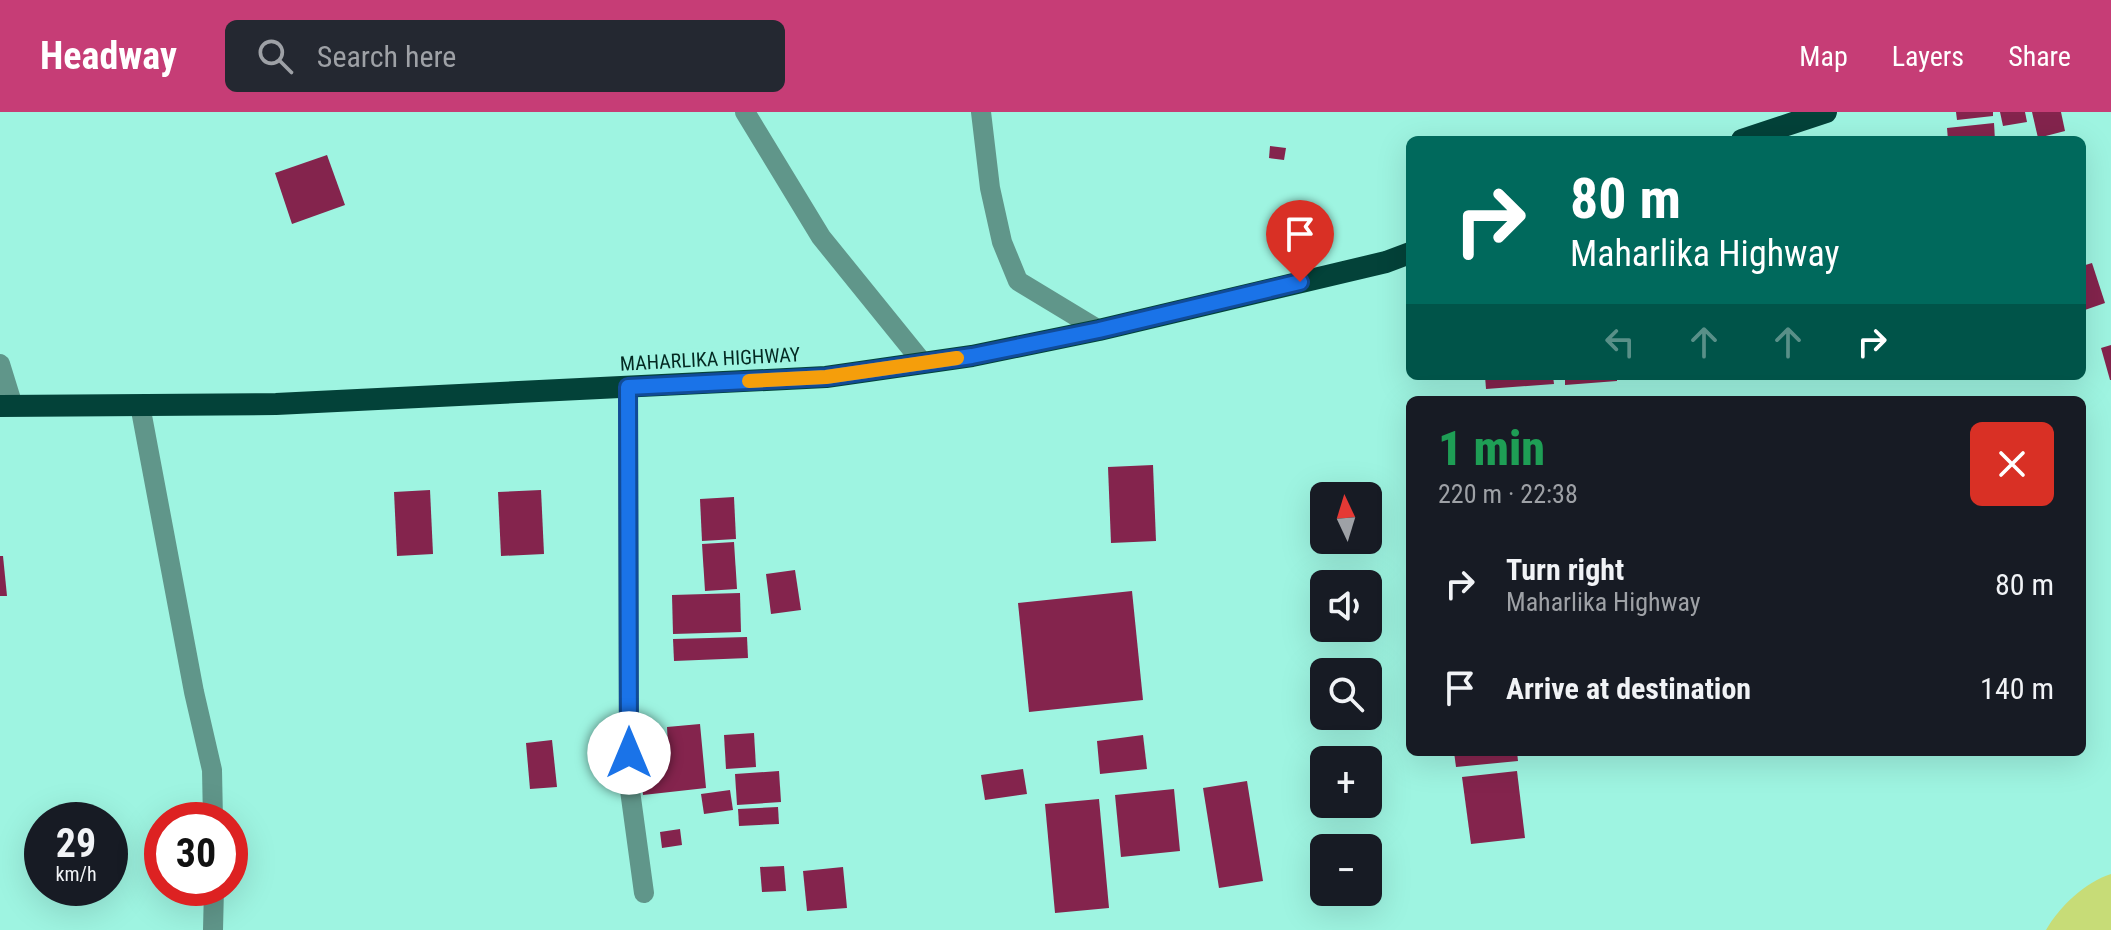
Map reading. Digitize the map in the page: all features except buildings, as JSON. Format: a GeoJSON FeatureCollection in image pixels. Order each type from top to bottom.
{"type":"FeatureCollection","features":[{"type":"Feature","properties":{"kind":"highway"},"geometry":{"type":"LineString","coordinates":[[1754,136],[1826,112]]}},
{"type":"Feature","properties":{"kind":"highway","name":"MAHARLIKA HIGHWAY"},"geometry":{"type":"LineString","coordinates":[[7,406],[276,404],[826,377],[972,356],[1099,330],[1386,262],[1406,254]]}},
{"type":"Feature","properties":{"kind":"street"},"geometry":{"type":"LineString","coordinates":[[745,112],[821,237],[923,363]]}},
{"type":"Feature","properties":{"kind":"street"},"geometry":{"type":"LineString","coordinates":[[981,112],[990,188],[1002,242],[1018,281],[1099,330]]}},
{"type":"Feature","properties":{"kind":"street"},"geometry":{"type":"LineString","coordinates":[[0,364],[7,406]]}},
{"type":"Feature","properties":{"kind":"street"},"geometry":{"type":"LineString","coordinates":[[628,387],[629,783],[644,893]]}},
{"type":"Feature","properties":{"kind":"street"},"geometry":{"type":"LineString","coordinates":[[140,405],[194,692],[212,770],[213,802]]}},
{"type":"Feature","properties":{"kind":"street"},"geometry":{"type":"LineString","coordinates":[[213,930],[214,906]]}},
{"type":"Feature","properties":{"kind":"green space"},"geometry":{"type":"Polygon","coordinates":[[[2111,874],[2111,930],[2046,930],[2074,896],[2111,874]]]}},
{"type":"Feature","properties":{"kind":"slow traffic"},"geometry":{"type":"LineString","coordinates":[[749,381],[826,377],[957,358]]}},
{"type":"Feature","properties":{"kind":"route"},"geometry":{"type":"LineString","coordinates":[[629,753],[628,387],[826,377],[972,356],[1099,330],[1300,282]]}}]}
